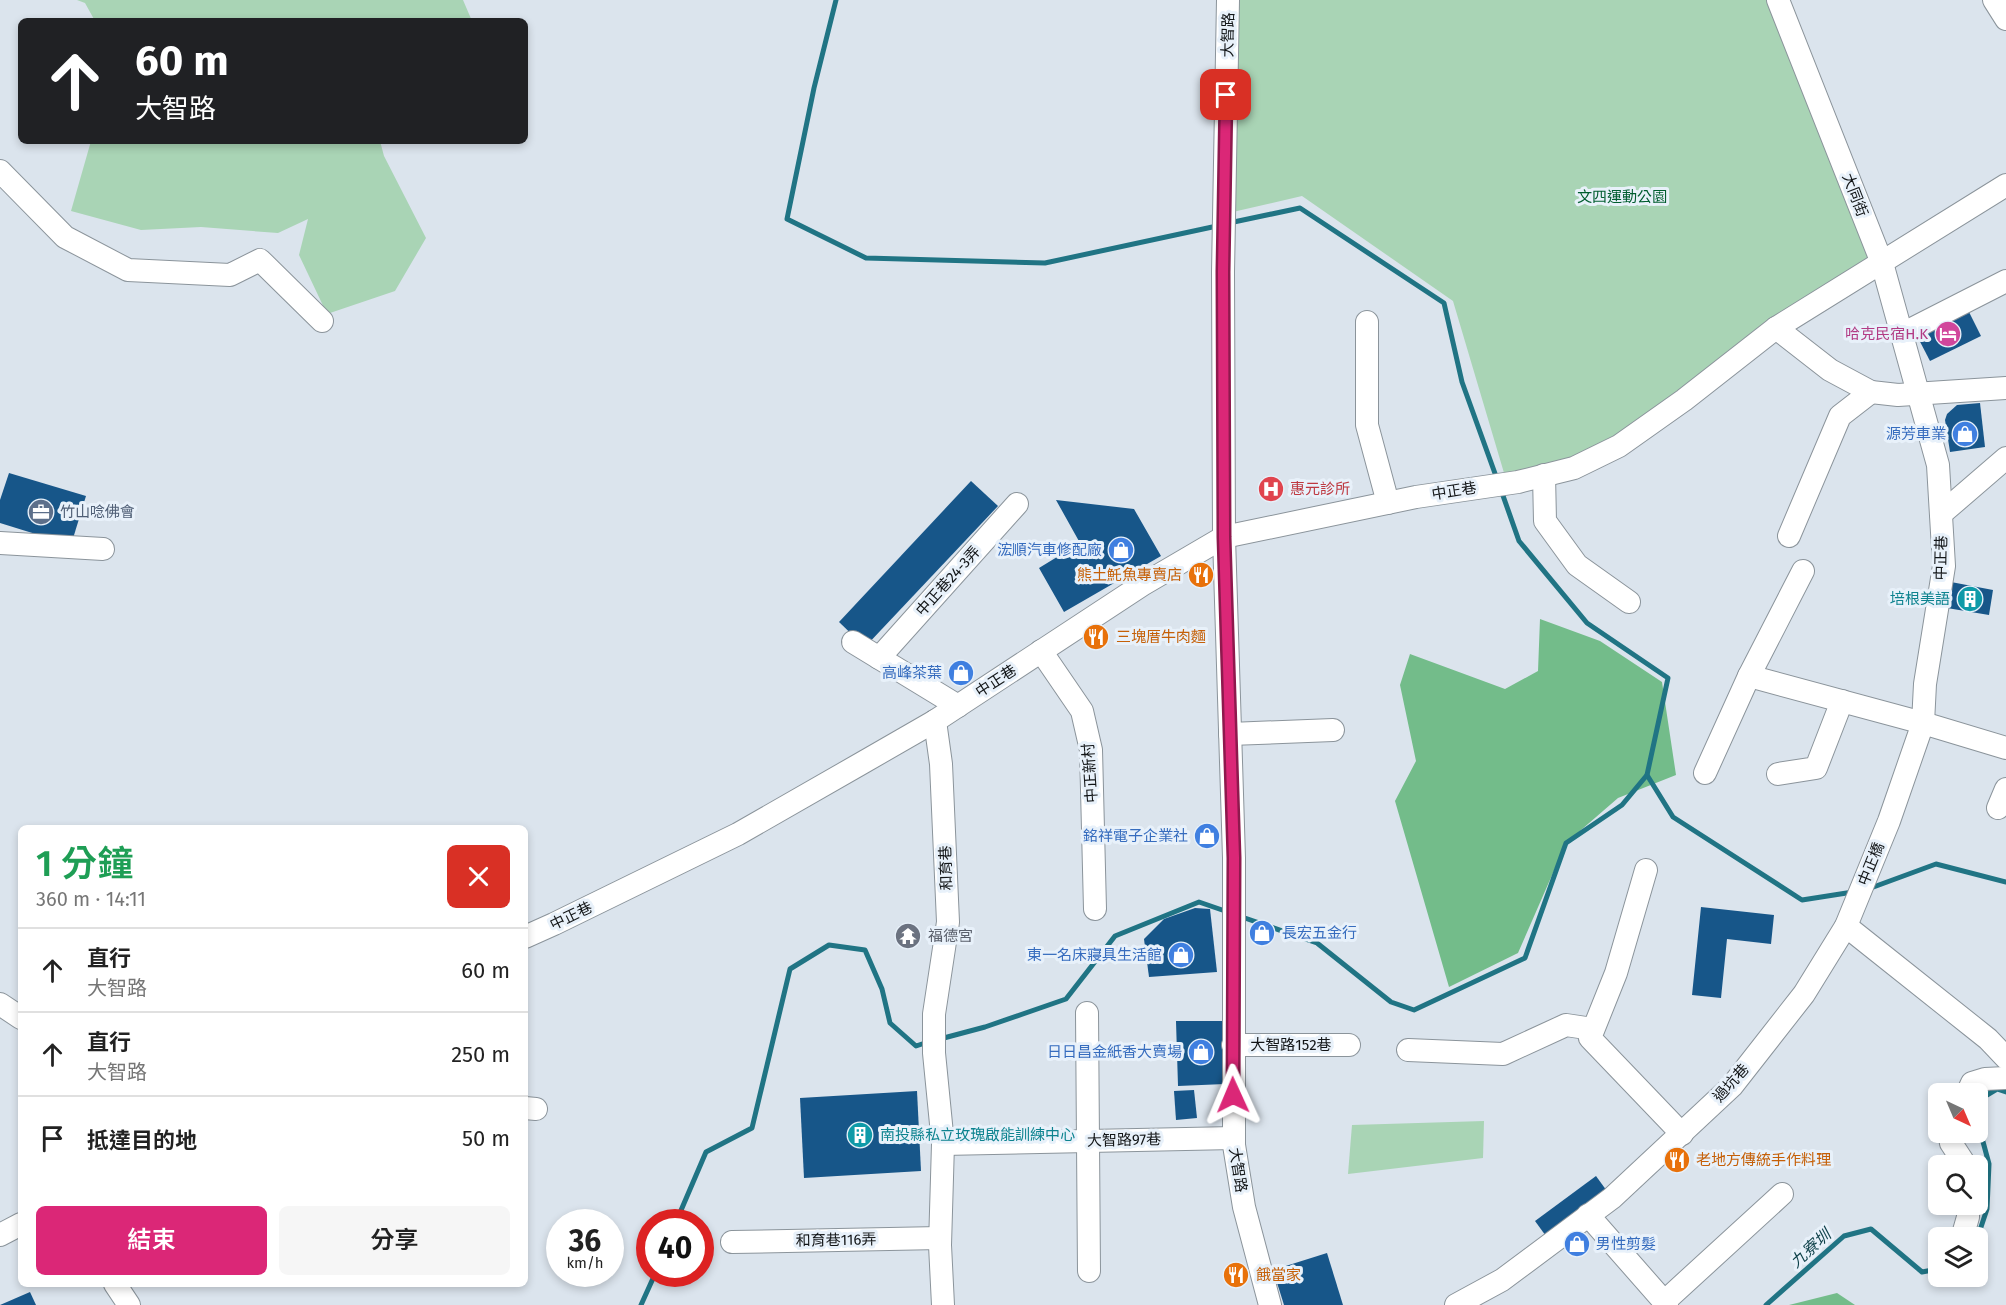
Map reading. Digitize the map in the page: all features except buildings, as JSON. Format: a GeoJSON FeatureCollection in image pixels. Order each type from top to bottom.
{"type":"FeatureCollection","features":[{"type":"Feature","properties":{"kind":"street","name":"大智路"},"geometry":{"type":"LineString","coordinates":[[1224,537],[1224,214],[1228,0]]}},
{"type":"Feature","properties":{"kind":"street","name":"大同街"},"geometry":{"type":"LineString","coordinates":[[1778,0],[1881,263],[1920,394]]}},
{"type":"Feature","properties":{"kind":"street"},"geometry":{"type":"LineString","coordinates":[[1994,0],[2006,19]]}},
{"type":"Feature","properties":{"kind":"street"},"geometry":{"type":"LineString","coordinates":[[0,171],[65,237],[128,270],[230,275],[260,260],[322,321]]}},
{"type":"Feature","properties":{"kind":"street","name":"中正巷"},"geometry":{"type":"LineString","coordinates":[[528,936],[738,834],[935,721],[1142,585],[1224,537],[1388,503],[1544,475],[1574,468],[1619,446],[1684,400],[1776,328],[2006,185]]}},
{"type":"Feature","properties":{"kind":"street"},"geometry":{"type":"LineString","coordinates":[[1902,334],[2006,280]]}},
{"type":"Feature","properties":{"kind":"street"},"geometry":{"type":"LineString","coordinates":[[1367,322],[1367,425],[1388,503]]}},
{"type":"Feature","properties":{"kind":"street"},"geometry":{"type":"LineString","coordinates":[[1776,328],[1830,370],[1871,392],[1898,395],[2006,388]]}},
{"type":"Feature","properties":{"kind":"street"},"geometry":{"type":"LineString","coordinates":[[1789,536],[1840,417],[1871,392]]}},
{"type":"Feature","properties":{"kind":"street","name":"中正巷"},"geometry":{"type":"LineString","coordinates":[[1888,821],[1923,723],[1925,684],[1944,566],[1938,465],[1920,394]]}},
{"type":"Feature","properties":{"kind":"street"},"geometry":{"type":"LineString","coordinates":[[1941,514],[2006,458]]}},
{"type":"Feature","properties":{"kind":"street"},"geometry":{"type":"LineString","coordinates":[[1544,475],[1545,521],[1577,565],[1629,602]]}},
{"type":"Feature","properties":{"kind":"street","name":"中正巷24-3弄"},"geometry":{"type":"LineString","coordinates":[[879,658],[1017,504]]}},
{"type":"Feature","properties":{"kind":"street"},"geometry":{"type":"LineString","coordinates":[[1224,537],[1230,735],[1333,730]]}},
{"type":"Feature","properties":{"kind":"street"},"geometry":{"type":"LineString","coordinates":[[0,543],[103,549]]}},
{"type":"Feature","properties":{"kind":"street"},"geometry":{"type":"LineString","coordinates":[[1706,773],[1749,676],[1803,571]]}},
{"type":"Feature","properties":{"kind":"street"},"geometry":{"type":"LineString","coordinates":[[853,642],[958,706]]}},
{"type":"Feature","properties":{"kind":"street","name":"中正新村"},"geometry":{"type":"LineString","coordinates":[[1041,651],[1082,711],[1091,750],[1095,909]]}},
{"type":"Feature","properties":{"kind":"street"},"geometry":{"type":"LineString","coordinates":[[1749,676],[2006,748]]}},
{"type":"Feature","properties":{"kind":"street"},"geometry":{"type":"LineString","coordinates":[[1778,774],[1816,768],[1842,701]]}},
{"type":"Feature","properties":{"kind":"street","name":"和育巷"},"geometry":{"type":"LineString","coordinates":[[935,721],[941,764],[948,921],[934,1014],[934,1053],[943,1144]]}},
{"type":"Feature","properties":{"kind":"street","name":"大智路"},"geometry":{"type":"LineString","coordinates":[[1230,735],[1234,899],[1234,1138],[1244,1207],[1270,1305]]}},
{"type":"Feature","properties":{"kind":"street","name":"中正橋"},"geometry":{"type":"LineString","coordinates":[[1850,917],[1888,821]]}},
{"type":"Feature","properties":{"kind":"street"},"geometry":{"type":"LineString","coordinates":[[1646,870],[1616,972],[1590,1038],[1682,1134]]}},
{"type":"Feature","properties":{"kind":"street"},"geometry":{"type":"LineString","coordinates":[[1850,917],[1988,1039],[2006,1058]]}},
{"type":"Feature","properties":{"kind":"street","name":"過坑巷"},"geometry":{"type":"LineString","coordinates":[[1456,1305],[1502,1280],[1621,1190],[1732,1086],[1804,994],[1850,917]]}},
{"type":"Feature","properties":{"kind":"street"},"geometry":{"type":"LineString","coordinates":[[0,1004],[18,1016]]}},
{"type":"Feature","properties":{"kind":"street"},"geometry":{"type":"LineString","coordinates":[[1087,1013],[1089,1271]]}},
{"type":"Feature","properties":{"kind":"street"},"geometry":{"type":"LineString","coordinates":[[1408,1050],[1503,1054],[1566,1025],[1593,1029]]}},
{"type":"Feature","properties":{"kind":"street","name":"大智路152巷"},"geometry":{"type":"LineString","coordinates":[[1233,1045],[1349,1045]]}},
{"type":"Feature","properties":{"kind":"street"},"geometry":{"type":"LineString","coordinates":[[1972,1083],[1985,1079],[2006,1078]]}},
{"type":"Feature","properties":{"kind":"street","name":"大智路97巷"},"geometry":{"type":"LineString","coordinates":[[943,1144],[1234,1138]]}},
{"type":"Feature","properties":{"kind":"street"},"geometry":{"type":"LineString","coordinates":[[942,1305],[940,1238],[943,1144]]}},
{"type":"Feature","properties":{"kind":"street"},"geometry":{"type":"LineString","coordinates":[[1588,1215],[1666,1304],[1782,1194]]}},
{"type":"Feature","properties":{"kind":"street"},"geometry":{"type":"LineString","coordinates":[[0,1235],[18,1226]]}},
{"type":"Feature","properties":{"kind":"street","name":"和育巷116弄"},"geometry":{"type":"LineString","coordinates":[[732,1242],[940,1238]]}},
{"type":"Feature","properties":{"kind":"street"},"geometry":{"type":"LineString","coordinates":[[117,1287],[129,1305]]}},
{"type":"Feature","properties":{"kind":"green space"},"geometry":{"type":"Polygon","coordinates":[[[77,0],[463,0],[471,18],[93,18],[85,3],[77,0]]]}},
{"type":"Feature","properties":{"kind":"green space","name":"文四運動公園"},"geometry":{"type":"Polygon","coordinates":[[[1227,0],[1776,0],[1875,260],[1619,446],[1507,483],[1453,301],[1302,196],[1224,214],[1227,0]]]}},
{"type":"Feature","properties":{"kind":"green space"},"geometry":{"type":"Polygon","coordinates":[[[90,144],[381,144],[384,156],[426,238],[395,291],[327,314],[299,255],[308,219],[278,233],[201,227],[141,230],[71,211],[90,144]]]}},
{"type":"Feature","properties":{"kind":"green space"},"geometry":{"type":"Polygon","coordinates":[[[1540,619],[1600,641],[1662,682],[1676,775],[1618,798],[1566,843],[1518,953],[1449,987],[1395,801],[1416,761],[1400,685],[1410,654],[1505,689],[1538,671],[1540,619]]]}},
{"type":"Feature","properties":{"kind":"green space"},"geometry":{"type":"Polygon","coordinates":[[[1484,1121],[1483,1158],[1348,1174],[1352,1125],[1484,1121]]]}},
{"type":"Feature","properties":{"kind":"green space"},"geometry":{"type":"Polygon","coordinates":[[[1837,1293],[1855,1305],[1789,1305],[1837,1293]]]}},
{"type":"Feature","properties":{"kind":"waterway"},"geometry":{"type":"LineString","coordinates":[[836,0],[814,88],[787,219],[866,258],[1045,263],[1217,226]]}},
{"type":"Feature","properties":{"kind":"waterway"},"geometry":{"type":"LineString","coordinates":[[1229,223],[1300,208],[1444,303],[1462,382],[1497,479]]}},
{"type":"Feature","properties":{"kind":"waterway"},"geometry":{"type":"LineString","coordinates":[[1501,490],[1519,541],[1587,623],[1668,678],[1647,775],[1673,817],[1802,900],[1853,892]]}},
{"type":"Feature","properties":{"kind":"waterway"},"geometry":{"type":"LineString","coordinates":[[1239,916],[1317,943],[1391,1002],[1414,1010],[1525,958],[1566,843],[1622,805],[1647,775]]}},
{"type":"Feature","properties":{"kind":"waterway"},"geometry":{"type":"LineString","coordinates":[[1868,889],[1936,864],[2006,882]]}},
{"type":"Feature","properties":{"kind":"waterway"},"geometry":{"type":"LineString","coordinates":[[940,1039],[985,1027],[1066,999],[1115,936],[1199,902],[1228,912]]}},
{"type":"Feature","properties":{"kind":"waterway"},"geometry":{"type":"LineString","coordinates":[[682,1209],[706,1152],[752,1128],[790,969],[829,945],[865,950],[882,989],[890,1023],[916,1046],[928,1042]]}},
{"type":"Feature","properties":{"kind":"waterway","name":"九寮圳"},"geometry":{"type":"LineString","coordinates":[[1981,1227],[1987,1209],[1989,1164],[1982,1138],[1982,1098],[1997,1089],[2006,1092]]}},
{"type":"Feature","properties":{"kind":"waterway","name":"九寮圳"},"geometry":{"type":"LineString","coordinates":[[1766,1305],[1844,1236],[1871,1229],[1922,1272],[1928,1271]]}},
{"type":"Feature","properties":{"kind":"waterway"},"geometry":{"type":"LineString","coordinates":[[641,1305],[649,1287]]}},
{"type":"Feature","properties":{"kind":"place","name":"哈克民宿H.K"},"geometry":{"type":"Point","coordinates":[1948,334]}},
{"type":"Feature","properties":{"kind":"place","name":"源芳車業"},"geometry":{"type":"Point","coordinates":[1965,434]}},
{"type":"Feature","properties":{"kind":"place","name":"惠元診所"},"geometry":{"type":"Point","coordinates":[1271,489]}},
{"type":"Feature","properties":{"kind":"place","name":"竹山唸佛會"},"geometry":{"type":"Point","coordinates":[41,512]}},
{"type":"Feature","properties":{"kind":"place","name":"浤順汽車修配廠"},"geometry":{"type":"Point","coordinates":[1121,550]}},
{"type":"Feature","properties":{"kind":"place","name":"熊土魠魚專賣店"},"geometry":{"type":"Point","coordinates":[1201,575]}},
{"type":"Feature","properties":{"kind":"place","name":"培根美語"},"geometry":{"type":"Point","coordinates":[1970,599]}},
{"type":"Feature","properties":{"kind":"place","name":"三塊厝牛肉麵"},"geometry":{"type":"Point","coordinates":[1096,637]}},
{"type":"Feature","properties":{"kind":"place","name":"高峰茶葉"},"geometry":{"type":"Point","coordinates":[961,673]}},
{"type":"Feature","properties":{"kind":"place","name":"銘祥電子企業社"},"geometry":{"type":"Point","coordinates":[1207,836]}},
{"type":"Feature","properties":{"kind":"place","name":"長宏五金行"},"geometry":{"type":"Point","coordinates":[1262,933]}},
{"type":"Feature","properties":{"kind":"place","name":"福德宮"},"geometry":{"type":"Point","coordinates":[908,936]}},
{"type":"Feature","properties":{"kind":"place","name":"東一名床寢具生活館"},"geometry":{"type":"Point","coordinates":[1181,955]}},
{"type":"Feature","properties":{"kind":"place","name":"日日昌金紙香大賣場"},"geometry":{"type":"Point","coordinates":[1201,1052]}},
{"type":"Feature","properties":{"kind":"place","name":"南投縣私立玫瑰啟能訓練中心"},"geometry":{"type":"Point","coordinates":[860,1135]}},
{"type":"Feature","properties":{"kind":"place","name":"老地方傳統手作料理"},"geometry":{"type":"Point","coordinates":[1677,1160]}},
{"type":"Feature","properties":{"kind":"place","name":"男性剪髮"},"geometry":{"type":"Point","coordinates":[1577,1244]}},
{"type":"Feature","properties":{"kind":"place","name":"餓當家"},"geometry":{"type":"Point","coordinates":[1236,1275]}},
{"type":"Feature","properties":{"kind":"route"},"geometry":{"type":"LineString","coordinates":[[1226,95],[1223,272],[1224,537],[1234,858],[1233,1095]]}}]}
